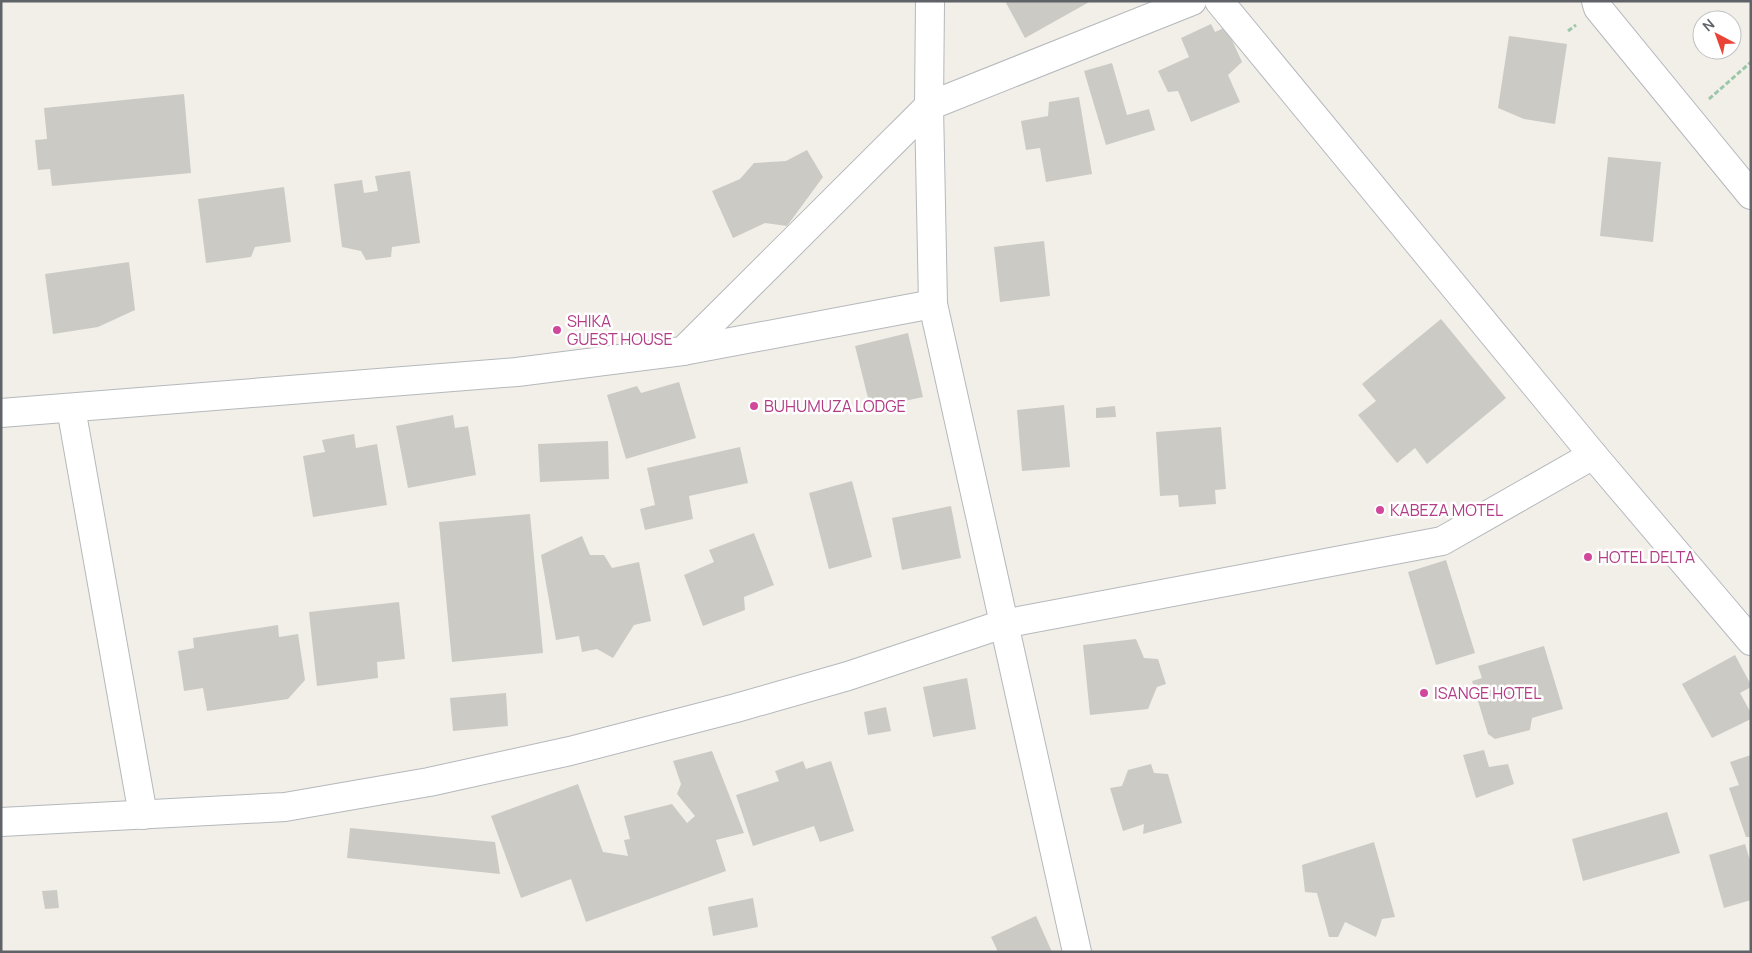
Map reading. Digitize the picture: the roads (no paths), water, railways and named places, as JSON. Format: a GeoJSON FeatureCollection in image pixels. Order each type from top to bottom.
{"type":"FeatureCollection","features":[{"type":"Feature","properties":{"kind":"street"},"geometry":{"type":"LineString","coordinates":[[930,1],[929,106],[933,304],[1077,952]]}},
{"type":"Feature","properties":{"kind":"street"},"geometry":{"type":"LineString","coordinates":[[683,351],[929,106],[1192,1]]}},
{"type":"Feature","properties":{"kind":"street"},"geometry":{"type":"LineString","coordinates":[[1220,1],[1593,455],[1751,641]]}},
{"type":"Feature","properties":{"kind":"street"},"geometry":{"type":"LineString","coordinates":[[1596,1],[1598,8],[1751,195]]}},
{"type":"Feature","properties":{"kind":"street"},"geometry":{"type":"LineString","coordinates":[[1,413],[517,372],[683,351],[933,304]]}},
{"type":"Feature","properties":{"kind":"street"},"geometry":{"type":"LineString","coordinates":[[70,408],[143,815]]}},
{"type":"Feature","properties":{"kind":"street"},"geometry":{"type":"LineString","coordinates":[[1,822],[285,808],[429,782],[561,753],[736,708],[848,676],[1003,624],[1442,541],[1593,455]]}},
{"type":"Feature","properties":{"kind":"place","name":"SHIKA GUEST HOUSE"},"geometry":{"type":"Point","coordinates":[557,330]}},
{"type":"Feature","properties":{"kind":"place","name":"BUHUMUZA LODGE"},"geometry":{"type":"Point","coordinates":[754,406]}},
{"type":"Feature","properties":{"kind":"place","name":"KABEZA MOTEL"},"geometry":{"type":"Point","coordinates":[1380,510]}},
{"type":"Feature","properties":{"kind":"place","name":"HOTEL DELTA"},"geometry":{"type":"Point","coordinates":[1588,557]}},
{"type":"Feature","properties":{"kind":"place","name":"ISANGE HOTEL"},"geometry":{"type":"Point","coordinates":[1424,693]}}]}
